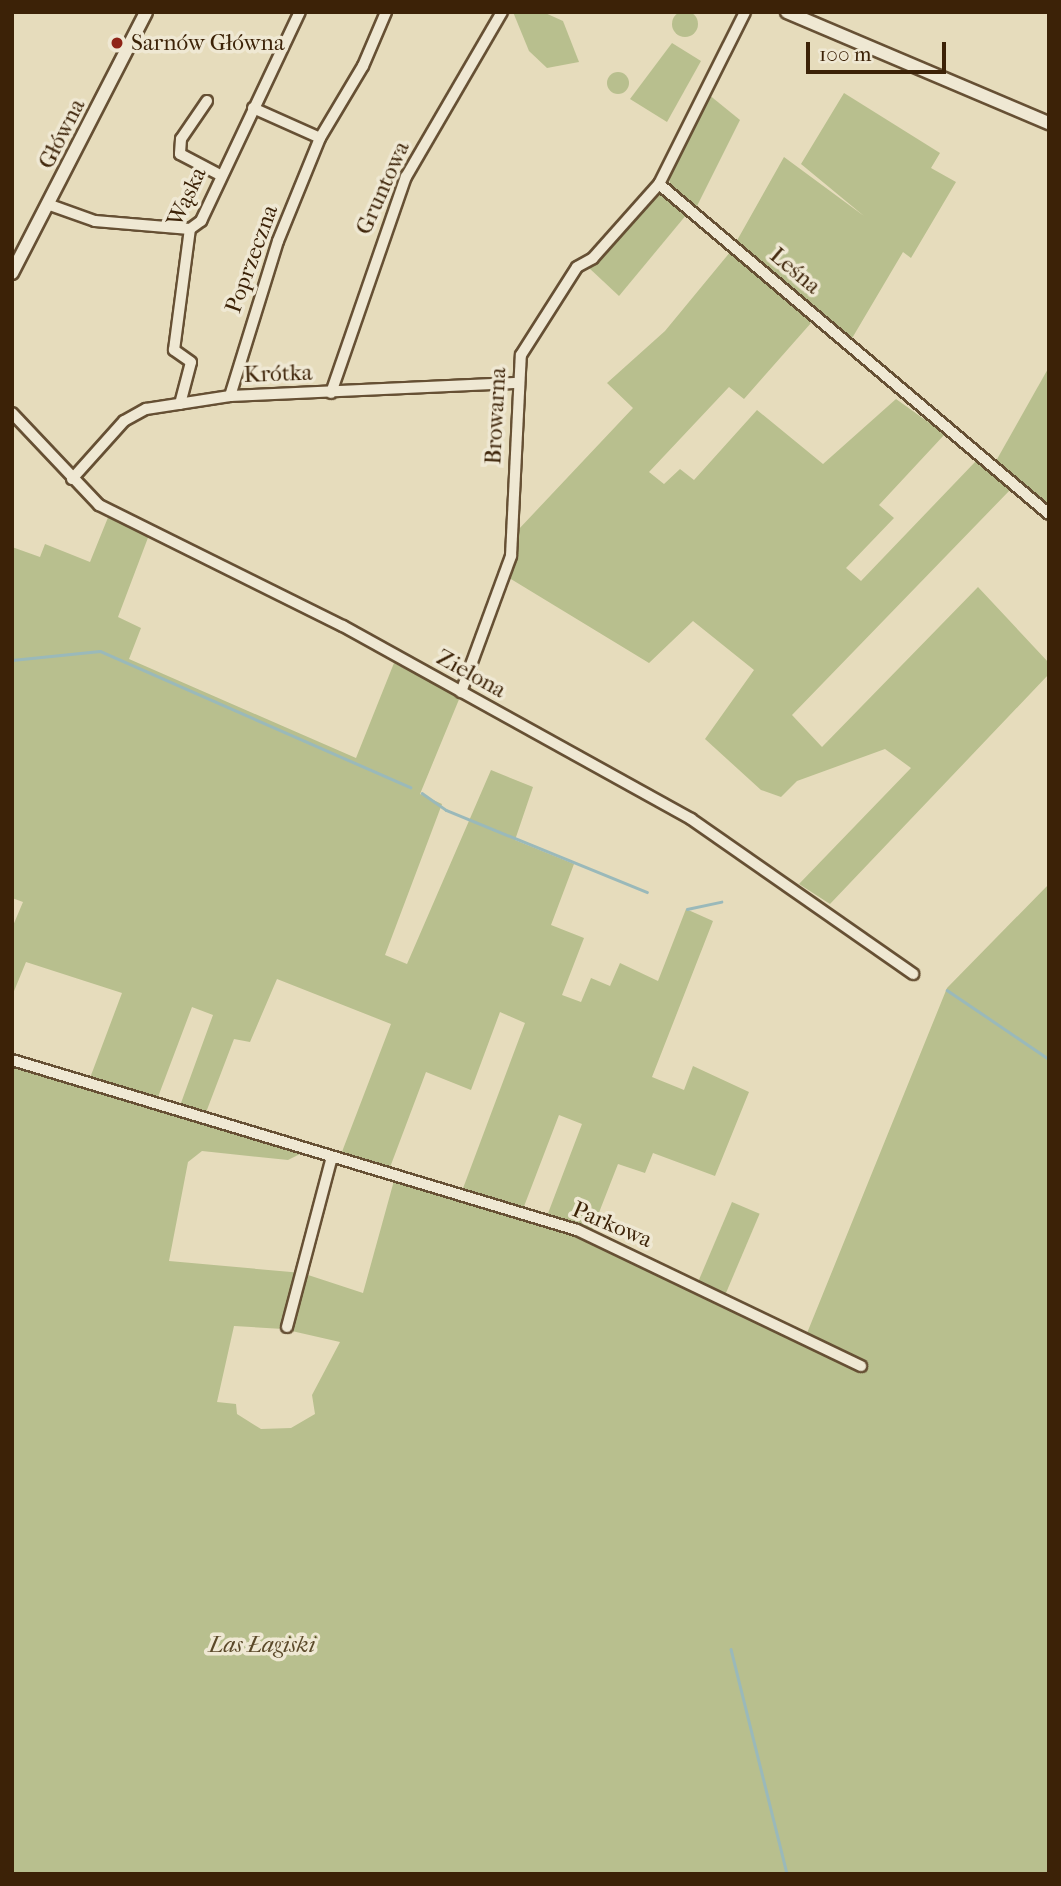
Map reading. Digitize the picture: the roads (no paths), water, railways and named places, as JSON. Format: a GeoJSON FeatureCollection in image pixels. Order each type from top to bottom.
{"type":"FeatureCollection","features":[{"type":"Feature","properties":{"kind":"street","name":"Główna"},"geometry":{"type":"LineString","coordinates":[[12,273],[50,205],[146,12]]}},
{"type":"Feature","properties":{"kind":"street","name":"Wąska"},"geometry":{"type":"LineString","coordinates":[[180,404],[191,362],[174,350],[190,229],[201,220],[220,175],[300,12]]}},
{"type":"Feature","properties":{"kind":"street","name":"Poprzeczna"},"geometry":{"type":"LineString","coordinates":[[230,396],[278,241],[320,138],[386,12]]}},
{"type":"Feature","properties":{"kind":"street","name":"Gruntowa"},"geometry":{"type":"LineString","coordinates":[[331,393],[406,177],[502,12]]}},
{"type":"Feature","properties":{"kind":"street"},"geometry":{"type":"LineString","coordinates":[[659,184],[744,12]]}},
{"type":"Feature","properties":{"kind":"street"},"geometry":{"type":"LineString","coordinates":[[787,12],[1049,123]]}},
{"type":"Feature","properties":{"kind":"street"},"geometry":{"type":"LineString","coordinates":[[208,102],[181,139],[180,154],[220,175]]}},
{"type":"Feature","properties":{"kind":"street"},"geometry":{"type":"LineString","coordinates":[[253,108],[320,138]]}},
{"type":"Feature","properties":{"kind":"street","name":"Browarna"},"geometry":{"type":"LineString","coordinates":[[461,692],[511,556],[515,383],[527,341],[577,267],[593,258],[659,184]]}},
{"type":"Feature","properties":{"kind":"street","name":"Leśna"},"geometry":{"type":"LineString","coordinates":[[659,184],[1049,514]]}},
{"type":"Feature","properties":{"kind":"street"},"geometry":{"type":"LineString","coordinates":[[50,205],[95,220],[190,229]]}},
{"type":"Feature","properties":{"kind":"street","name":"Krótka"},"geometry":{"type":"LineString","coordinates":[[72,479],[131,416],[180,404],[230,396],[515,383]]}},
{"type":"Feature","properties":{"kind":"street","name":"Zielona"},"geometry":{"type":"LineString","coordinates":[[12,412],[72,479],[110,511],[223,563],[691,819],[914,974]]}},
{"type":"Feature","properties":{"kind":"street","name":"Parkowa"},"geometry":{"type":"LineString","coordinates":[[12,1060],[577,1230],[861,1366]]}},
{"type":"Feature","properties":{"kind":"street"},"geometry":{"type":"LineString","coordinates":[[287,1327],[332,1157]]}},
{"type":"Feature","properties":{"kind":"waterway"},"geometry":{"type":"LineString","coordinates":[[12,660],[100,651],[410,787]]}},
{"type":"Feature","properties":{"kind":"waterway"},"geometry":{"type":"LineString","coordinates":[[422,793],[446,810],[647,892]]}},
{"type":"Feature","properties":{"kind":"waterway"},"geometry":{"type":"LineString","coordinates":[[687,909],[721,902]]}},
{"type":"Feature","properties":{"kind":"waterway"},"geometry":{"type":"LineString","coordinates":[[947,990],[1049,1059]]}},
{"type":"Feature","properties":{"kind":"waterway"},"geometry":{"type":"LineString","coordinates":[[731,1649],[787,1874]]}},
{"type":"Feature","properties":{"kind":"place","name":"Sarnów Główna"},"geometry":{"type":"Point","coordinates":[117,43]}},
{"type":"Feature","properties":{"kind":"park label","name":"Las Łagiski"},"geometry":{"type":"Point","coordinates":[262,1645]}}]}
